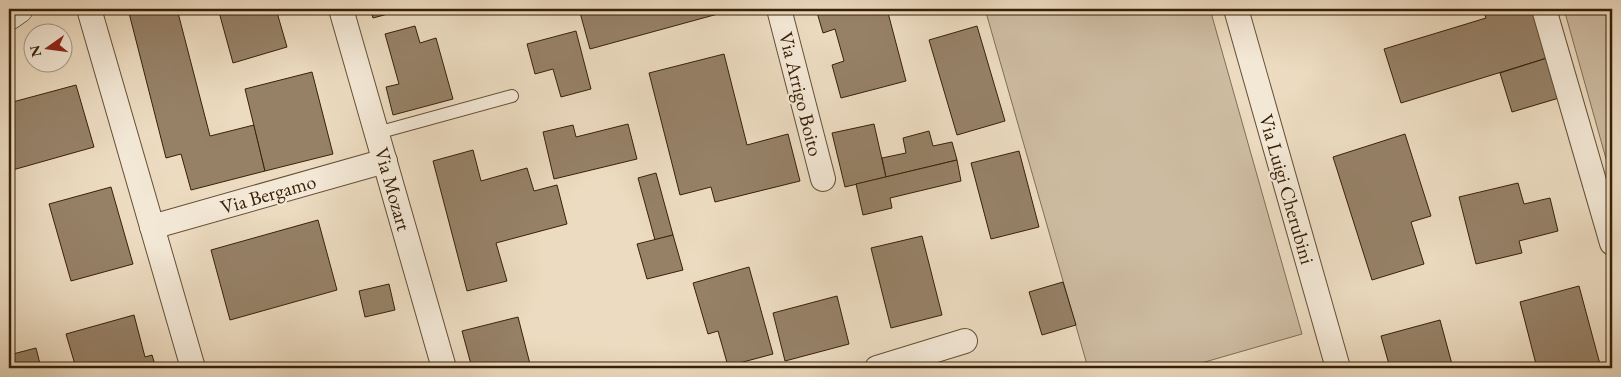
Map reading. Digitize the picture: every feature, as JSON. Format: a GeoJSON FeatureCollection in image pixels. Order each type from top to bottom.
{"type":"FeatureCollection","features":[{"type":"Feature","properties":{"kind":"street"},"geometry":{"type":"LineString","coordinates":[[9,16],[19,9]]}},
{"type":"Feature","properties":{"kind":"street"},"geometry":{"type":"LineString","coordinates":[[89,9],[193,368]]}},
{"type":"Feature","properties":{"kind":"street","name":"Via Mozart"},"geometry":{"type":"LineString","coordinates":[[341,9],[444,368]]}},
{"type":"Feature","properties":{"kind":"street","name":"Via Arrigo Boito"},"geometry":{"type":"LineString","coordinates":[[780,9],[824,179]]}},
{"type":"Feature","properties":{"kind":"street","name":"Via Luigi Cherubini"},"geometry":{"type":"LineString","coordinates":[[1236,9],[1338,368]]}},
{"type":"Feature","properties":{"kind":"street"},"geometry":{"type":"LineString","coordinates":[[1544,9],[1612,243]]}},
{"type":"Feature","properties":{"kind":"street","name":"Via Bergamo"},"geometry":{"type":"LineString","coordinates":[[152,227],[384,161]]}},
{"type":"Feature","properties":{"kind":"street"},"geometry":{"type":"LineString","coordinates":[[876,368],[965,341]]}},
{"type":"Feature","properties":{"kind":"lane"},"geometry":{"type":"LineString","coordinates":[[377,133],[512,96]]}},
{"type":"Feature","properties":{"kind":"shaded area"},"geometry":{"type":"Polygon","coordinates":[[[985,9],[1210,9],[1302,334],[1184,368],[1088,368],[985,9]]]}},
{"type":"Feature","properties":{"kind":"shaded area"},"geometry":{"type":"Polygon","coordinates":[[[1564,9],[1612,9],[1612,180],[1564,9]]]}},
{"type":"Feature","properties":{"kind":"building"},"geometry":{"type":"Polygon","coordinates":[[[128,9],[177,9],[210,136],[254,125],[265,171],[191,190],[181,154],[166,158],[128,9]]]}},
{"type":"Feature","properties":{"kind":"building"},"geometry":{"type":"Polygon","coordinates":[[[230,9],[276,9],[287,47],[233,63],[219,12],[230,9]]]}},
{"type":"Feature","properties":{"kind":"building"},"geometry":{"type":"Polygon","coordinates":[[[370,9],[406,9],[373,18],[370,9]]]}},
{"type":"Feature","properties":{"kind":"building"},"geometry":{"type":"Polygon","coordinates":[[[579,9],[736,9],[590,49],[579,9]]]}},
{"type":"Feature","properties":{"kind":"building"},"geometry":{"type":"Polygon","coordinates":[[[816,9],[887,9],[906,81],[841,98],[832,65],[844,61],[835,29],[823,33],[816,9]]]}},
{"type":"Feature","properties":{"kind":"building"},"geometry":{"type":"Polygon","coordinates":[[[1483,9],[1532,9],[1547,58],[1401,103],[1384,49],[1486,18],[1483,9]]]}},
{"type":"Feature","properties":{"kind":"building"},"geometry":{"type":"Polygon","coordinates":[[[415,26],[420,43],[436,38],[453,99],[393,115],[386,87],[399,84],[385,34],[415,26]]]}},
{"type":"Feature","properties":{"kind":"building"},"geometry":{"type":"Polygon","coordinates":[[[977,26],[1005,121],[957,135],[929,40],[977,26]]]}},
{"type":"Feature","properties":{"kind":"building"},"geometry":{"type":"Polygon","coordinates":[[[576,31],[591,89],[561,97],[553,69],[535,74],[527,44],[576,31]]]}},
{"type":"Feature","properties":{"kind":"building"},"geometry":{"type":"Polygon","coordinates":[[[724,54],[747,145],[788,134],[800,181],[715,202],[711,187],[680,195],[649,73],[724,54]]]}},
{"type":"Feature","properties":{"kind":"building"},"geometry":{"type":"Polygon","coordinates":[[[1547,58],[1559,98],[1512,112],[1500,73],[1547,58]]]}},
{"type":"Feature","properties":{"kind":"building"},"geometry":{"type":"Polygon","coordinates":[[[312,72],[333,154],[265,171],[245,89],[312,72]]]}},
{"type":"Feature","properties":{"kind":"building"},"geometry":{"type":"Polygon","coordinates":[[[76,85],[94,147],[9,171],[9,103],[76,85]]]}},
{"type":"Feature","properties":{"kind":"building"},"geometry":{"type":"Polygon","coordinates":[[[628,124],[637,159],[554,179],[543,132],[573,125],[576,137],[628,124]]]}},
{"type":"Feature","properties":{"kind":"building"},"geometry":{"type":"Polygon","coordinates":[[[874,124],[886,177],[845,187],[832,133],[874,124]]]}},
{"type":"Feature","properties":{"kind":"building"},"geometry":{"type":"Polygon","coordinates":[[[929,131],[933,146],[952,142],[957,160],[886,177],[882,158],[906,153],[903,138],[929,131]]]}},
{"type":"Feature","properties":{"kind":"building"},"geometry":{"type":"Polygon","coordinates":[[[1405,134],[1431,216],[1411,222],[1424,264],[1372,280],[1333,157],[1405,134]]]}},
{"type":"Feature","properties":{"kind":"building"},"geometry":{"type":"Polygon","coordinates":[[[473,150],[481,181],[527,168],[534,191],[557,185],[567,224],[496,243],[507,281],[467,291],[433,161],[473,150]]]}},
{"type":"Feature","properties":{"kind":"building"},"geometry":{"type":"Polygon","coordinates":[[[1019,151],[1039,227],[991,239],[971,163],[1019,151]]]}},
{"type":"Feature","properties":{"kind":"building"},"geometry":{"type":"Polygon","coordinates":[[[957,160],[961,181],[890,198],[892,208],[863,215],[856,184],[957,160]]]}},
{"type":"Feature","properties":{"kind":"building"},"geometry":{"type":"Polygon","coordinates":[[[656,173],[673,235],[655,240],[638,178],[656,173]]]}},
{"type":"Feature","properties":{"kind":"building"},"geometry":{"type":"Polygon","coordinates":[[[1518,183],[1524,204],[1550,198],[1558,231],[1519,241],[1522,253],[1476,264],[1459,197],[1518,183]]]}},
{"type":"Feature","properties":{"kind":"building"},"geometry":{"type":"Polygon","coordinates":[[[111,187],[133,264],[71,281],[49,204],[111,187]]]}},
{"type":"Feature","properties":{"kind":"building"},"geometry":{"type":"Polygon","coordinates":[[[318,220],[337,290],[230,320],[211,250],[318,220]]]}},
{"type":"Feature","properties":{"kind":"building"},"geometry":{"type":"Polygon","coordinates":[[[673,235],[683,270],[647,279],[637,244],[673,235]]]}},
{"type":"Feature","properties":{"kind":"building"},"geometry":{"type":"Polygon","coordinates":[[[922,236],[942,315],[891,328],[871,248],[922,236]]]}},
{"type":"Feature","properties":{"kind":"building"},"geometry":{"type":"Polygon","coordinates":[[[749,267],[773,354],[728,366],[718,331],[708,334],[693,283],[749,267]]]}},
{"type":"Feature","properties":{"kind":"building"},"geometry":{"type":"Polygon","coordinates":[[[1063,282],[1076,325],[1042,335],[1029,292],[1063,282]]]}},
{"type":"Feature","properties":{"kind":"building"},"geometry":{"type":"Polygon","coordinates":[[[389,284],[395,310],[365,317],[359,291],[389,284]]]}},
{"type":"Feature","properties":{"kind":"building"},"geometry":{"type":"Polygon","coordinates":[[[1579,286],[1601,368],[1537,368],[1520,302],[1579,286]]]}},
{"type":"Feature","properties":{"kind":"building"},"geometry":{"type":"Polygon","coordinates":[[[837,296],[849,344],[785,361],[773,313],[837,296]]]}},
{"type":"Feature","properties":{"kind":"building"},"geometry":{"type":"Polygon","coordinates":[[[134,315],[145,357],[152,355],[156,368],[76,368],[66,334],[134,315]]]}},
{"type":"Feature","properties":{"kind":"building"},"geometry":{"type":"Polygon","coordinates":[[[518,317],[531,368],[472,368],[462,331],[518,317]]]}},
{"type":"Feature","properties":{"kind":"building"},"geometry":{"type":"Polygon","coordinates":[[[1440,320],[1453,368],[1390,368],[1381,336],[1440,320]]]}},
{"type":"Feature","properties":{"kind":"building"},"geometry":{"type":"Polygon","coordinates":[[[36,348],[41,368],[9,368],[9,355],[36,348]]]}}]}
